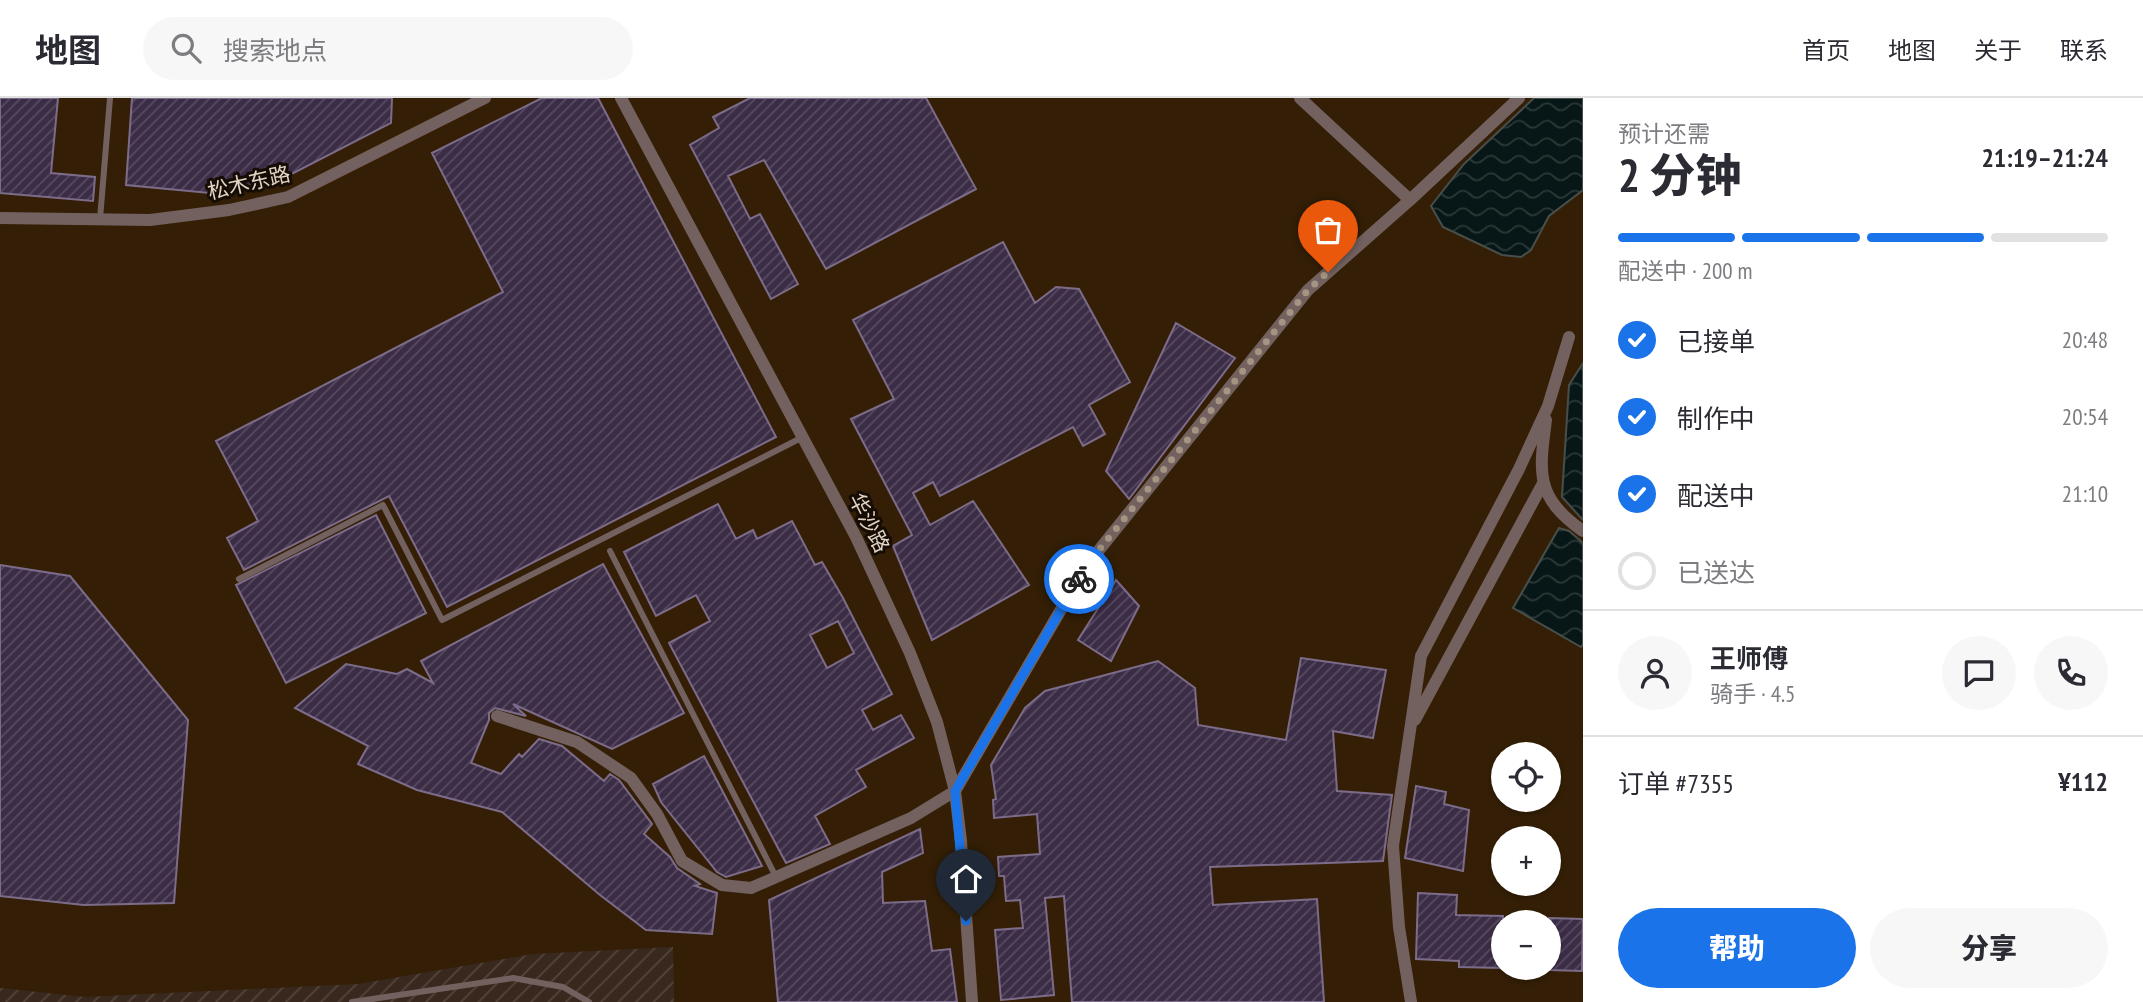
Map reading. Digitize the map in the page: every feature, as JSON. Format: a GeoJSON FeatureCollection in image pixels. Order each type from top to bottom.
{"type":"FeatureCollection","features":[{"type":"Feature","properties":{"kind":"street","name":"松木东路"},"geometry":{"type":"LineString","coordinates":[[0,218],[150,220],[229,210],[288,197],[485,98]]}},
{"type":"Feature","properties":{"kind":"street","name":"华沙路"},"geometry":{"type":"LineString","coordinates":[[621,98],[856,537],[910,653],[937,722],[955,791],[972,1002]]}},
{"type":"Feature","properties":{"kind":"street"},"geometry":{"type":"LineString","coordinates":[[1300,98],[1410,200]]}},
{"type":"Feature","properties":{"kind":"street"},"geometry":{"type":"LineString","coordinates":[[497,716],[578,742],[631,778],[657,814],[682,861],[722,885],[751,888],[912,818],[955,791],[1087,565],[1308,290],[1519,98]]}},
{"type":"Feature","properties":{"kind":"street"},"geometry":{"type":"LineString","coordinates":[[1411,1002],[1399,926],[1393,846],[1421,656],[1519,470],[1548,405],[1569,337]]}},
{"type":"Feature","properties":{"kind":"street"},"geometry":{"type":"LineString","coordinates":[[1410,729],[1542,485],[1541,457],[1548,405]]}},
{"type":"Feature","properties":{"kind":"street"},"geometry":{"type":"LineString","coordinates":[[1542,485],[1564,518],[1583,531]]}},
{"type":"Feature","properties":{"kind":"lane"},"geometry":{"type":"LineString","coordinates":[[100,219],[110,98]]}},
{"type":"Feature","properties":{"kind":"lane"},"geometry":{"type":"LineString","coordinates":[[239,579],[383,505],[442,620],[803,437]]}},
{"type":"Feature","properties":{"kind":"lane"},"geometry":{"type":"LineString","coordinates":[[610,551],[776,877]]}},
{"type":"Feature","properties":{"kind":"lane"},"geometry":{"type":"LineString","coordinates":[[352,1002],[513,978],[564,987],[589,1002]]}},
{"type":"Feature","properties":{"kind":"shaded area"},"geometry":{"type":"Polygon","coordinates":[[[673,947],[674,1002],[0,1002],[0,988],[85,997],[358,984],[533,954],[673,947]]]}},
{"type":"Feature","properties":{"kind":"water"},"geometry":{"type":"Polygon","coordinates":[[[1534,98],[1583,98],[1583,190],[1549,216],[1531,250],[1521,257],[1502,255],[1443,227],[1431,206],[1464,164],[1534,98]]]}},
{"type":"Feature","properties":{"kind":"water"},"geometry":{"type":"Polygon","coordinates":[[[1583,363],[1583,520],[1562,497],[1569,385],[1583,363]]]}},
{"type":"Feature","properties":{"kind":"water"},"geometry":{"type":"Polygon","coordinates":[[[1559,528],[1569,531],[1583,543],[1581,647],[1513,608],[1559,528]]]}},
{"type":"Feature","properties":{"kind":"building"},"geometry":{"type":"Polygon","coordinates":[[[0,98],[58,98],[51,173],[95,177],[93,201],[0,193],[0,98]]]}},
{"type":"Feature","properties":{"kind":"building"},"geometry":{"type":"Polygon","coordinates":[[[132,98],[392,98],[391,123],[278,181],[256,178],[255,187],[221,185],[220,194],[126,185],[132,98]]]}},
{"type":"Feature","properties":{"kind":"building"},"geometry":{"type":"Polygon","coordinates":[[[542,98],[598,98],[776,437],[447,607],[389,496],[244,570],[227,538],[258,521],[216,441],[503,292],[432,153],[542,98]]]}},
{"type":"Feature","properties":{"kind":"building"},"geometry":{"type":"Polygon","coordinates":[[[750,98],[926,98],[976,189],[826,269],[764,160],[728,176],[750,219],[760,214],[798,284],[771,299],[690,145],[719,128],[713,117],[750,98]]]}},
{"type":"Feature","properties":{"kind":"building"},"geometry":{"type":"Polygon","coordinates":[[[1003,242],[1035,303],[1056,287],[1079,289],[1130,382],[1089,405],[1105,434],[1083,446],[1073,427],[940,496],[933,482],[913,493],[930,525],[973,501],[1029,585],[932,640],[893,546],[912,535],[851,419],[894,399],[853,320],[1003,242]]]}},
{"type":"Feature","properties":{"kind":"building"},"geometry":{"type":"Polygon","coordinates":[[[1176,323],[1235,358],[1129,499],[1106,471],[1176,323]]]}},
{"type":"Feature","properties":{"kind":"building"},"geometry":{"type":"Polygon","coordinates":[[[718,504],[736,539],[753,530],[757,539],[792,521],[815,565],[822,562],[892,694],[862,710],[873,730],[901,715],[914,738],[856,770],[866,787],[815,816],[830,844],[786,863],[669,643],[710,621],[696,595],[656,616],[624,552],[718,504]],[[838,621],[810,635],[827,668],[854,653],[838,621]]]}},
{"type":"Feature","properties":{"kind":"building"},"geometry":{"type":"Polygon","coordinates":[[[376,515],[426,613],[286,683],[236,585],[376,515]]]}},
{"type":"Feature","properties":{"kind":"building"},"geometry":{"type":"Polygon","coordinates":[[[603,564],[684,713],[612,749],[513,704],[526,716],[495,708],[489,713],[489,720],[471,763],[501,774],[519,754],[522,757],[539,739],[562,746],[604,781],[610,774],[619,780],[652,824],[644,834],[670,857],[677,868],[700,884],[695,886],[717,893],[712,934],[646,930],[502,812],[417,790],[358,764],[368,746],[295,708],[346,664],[397,674],[407,669],[433,683],[421,661],[603,564]]]}},
{"type":"Feature","properties":{"kind":"building"},"geometry":{"type":"Polygon","coordinates":[[[0,565],[70,576],[188,720],[174,903],[84,905],[0,896],[0,565]]]}},
{"type":"Feature","properties":{"kind":"building"},"geometry":{"type":"Polygon","coordinates":[[[1116,580],[1139,606],[1111,661],[1078,640],[1116,580]]]}},
{"type":"Feature","properties":{"kind":"building"},"geometry":{"type":"Polygon","coordinates":[[[1301,658],[1386,670],[1373,738],[1333,731],[1337,791],[1392,795],[1383,861],[1210,867],[1213,905],[1317,899],[1324,1002],[1072,1002],[1064,896],[1045,898],[1054,995],[1001,1000],[995,930],[1023,928],[1020,900],[1006,901],[1004,876],[999,876],[998,857],[1040,854],[1037,814],[994,818],[993,800],[996,799],[991,765],[1025,708],[1045,691],[1158,661],[1195,688],[1198,725],[1286,740],[1301,658]]]}},
{"type":"Feature","properties":{"kind":"building"},"geometry":{"type":"Polygon","coordinates":[[[704,756],[762,866],[726,877],[717,872],[661,802],[653,784],[704,756]]]}},
{"type":"Feature","properties":{"kind":"building"},"geometry":{"type":"Polygon","coordinates":[[[1416,786],[1446,792],[1444,804],[1469,810],[1463,871],[1405,858],[1416,786]]]}},
{"type":"Feature","properties":{"kind":"building"},"geometry":{"type":"Polygon","coordinates":[[[920,829],[923,853],[882,872],[883,903],[925,901],[932,951],[950,949],[957,1002],[778,1002],[769,900],[920,829]]]}},
{"type":"Feature","properties":{"kind":"building"},"geometry":{"type":"Polygon","coordinates":[[[1418,893],[1457,895],[1456,915],[1491,916],[1491,968],[1459,967],[1459,961],[1416,959],[1418,893]]]}},
{"type":"Feature","properties":{"kind":"building"},"geometry":{"type":"Polygon","coordinates":[[[1561,918],[1583,919],[1582,971],[1561,970],[1561,918]]]}},
{"type":"Feature","properties":{"kind":"way so far"},"geometry":{"type":"LineString","coordinates":[[1079,579],[1087,565],[1308,290],[1328,272]]}},
{"type":"Feature","properties":{"kind":"route"},"geometry":{"type":"LineString","coordinates":[[966,921],[955,791],[1079,579]]}}]}
